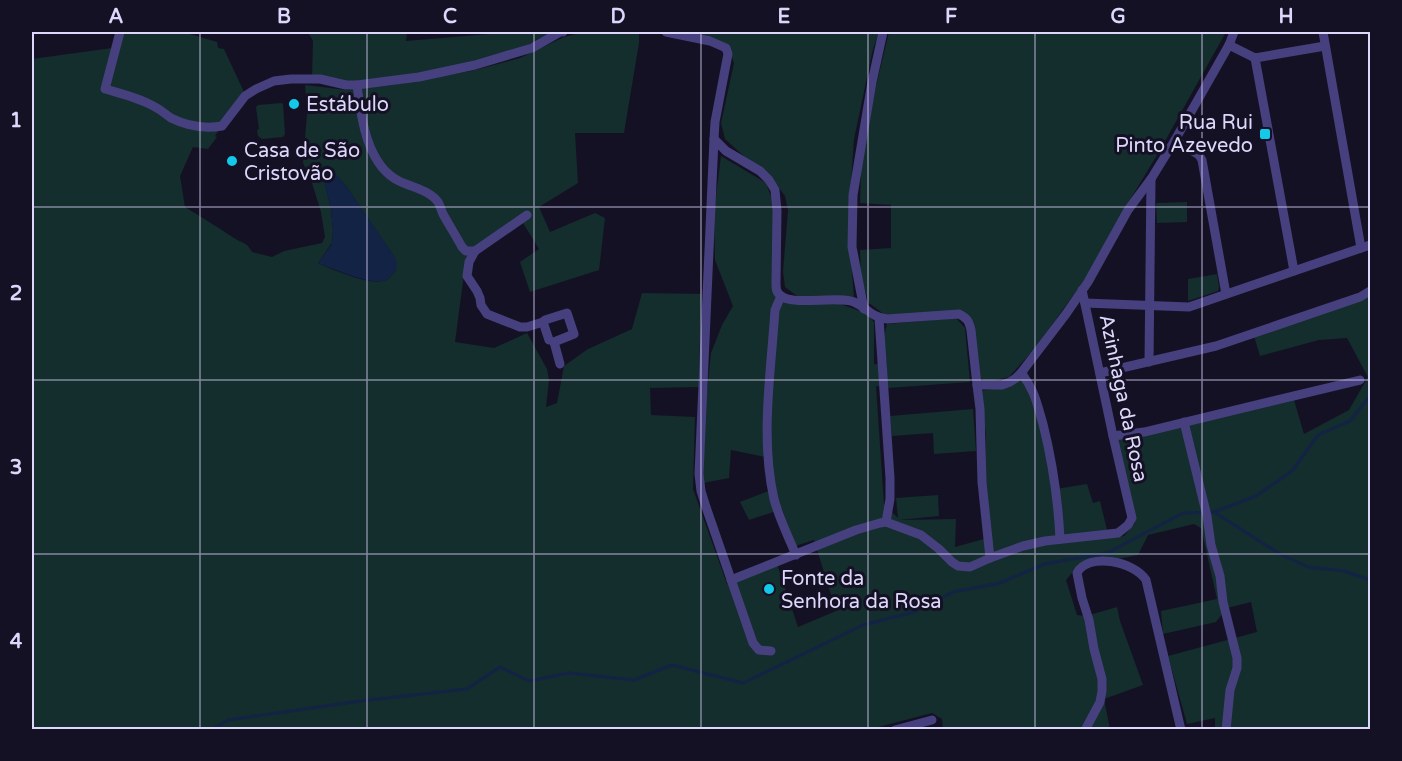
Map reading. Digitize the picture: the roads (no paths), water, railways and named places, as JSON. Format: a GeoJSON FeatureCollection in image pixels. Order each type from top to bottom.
{"type":"FeatureCollection","features":[{"type":"Feature","properties":{"kind":"street"},"geometry":{"type":"LineString","coordinates":[[120,32],[105,89],[155,106],[189,126],[213,128],[222,126],[245,96],[274,81],[320,80],[346,86],[419,77],[475,65],[532,48],[563,32]]}},
{"type":"Feature","properties":{"kind":"street"},"geometry":{"type":"LineString","coordinates":[[666,32],[710,41],[726,48],[728,54],[715,122],[699,474],[706,507],[753,643],[759,650],[771,651]]}},
{"type":"Feature","properties":{"kind":"street"},"geometry":{"type":"LineString","coordinates":[[864,309],[852,246],[853,195],[883,32]]}},
{"type":"Feature","properties":{"kind":"street","name":"Azinhaga da Rosa"},"geometry":{"type":"LineString","coordinates":[[977,385],[1002,385],[1021,373],[1082,290],[1128,210],[1151,179],[1175,140],[1229,45],[1234,32]]}},
{"type":"Feature","properties":{"kind":"street"},"geometry":{"type":"LineString","coordinates":[[1323,32],[1360,248]]}},
{"type":"Feature","properties":{"kind":"street"},"geometry":{"type":"LineString","coordinates":[[1229,45],[1256,58],[1325,46]]}},
{"type":"Feature","properties":{"kind":"street"},"geometry":{"type":"LineString","coordinates":[[1256,58],[1294,271]]}},
{"type":"Feature","properties":{"kind":"street"},"geometry":{"type":"LineString","coordinates":[[357,85],[365,129],[379,165],[387,174],[426,192],[437,201],[462,247],[466,251],[475,251]]}},
{"type":"Feature","properties":{"kind":"street"},"geometry":{"type":"LineString","coordinates":[[714,139],[726,151],[760,171],[775,190],[776,289],[781,296],[794,300],[854,302],[879,318],[959,314],[969,321],[980,409],[982,482],[990,558]]}},
{"type":"Feature","properties":{"kind":"street"},"geometry":{"type":"LineString","coordinates":[[1175,140],[1199,155],[1202,160],[1226,294]]}},
{"type":"Feature","properties":{"kind":"street"},"geometry":{"type":"LineString","coordinates":[[1149,362],[1151,179]]}},
{"type":"Feature","properties":{"kind":"street"},"geometry":{"type":"LineString","coordinates":[[527,215],[475,251],[469,262],[466,276],[477,291],[480,305],[487,314],[520,327],[527,327],[567,313],[574,334],[554,342],[560,364]]}},
{"type":"Feature","properties":{"kind":"street"},"geometry":{"type":"LineString","coordinates":[[1085,303],[1190,307],[1371,244]]}},
{"type":"Feature","properties":{"kind":"street","name":"Azinhaga da Rosa"},"geometry":{"type":"LineString","coordinates":[[1060,539],[1118,533],[1130,522],[1131,513],[1082,290]]}},
{"type":"Feature","properties":{"kind":"street"},"geometry":{"type":"LineString","coordinates":[[1100,373],[1196,352],[1234,341],[1360,297],[1371,291]]}},
{"type":"Feature","properties":{"kind":"street"},"geometry":{"type":"LineString","coordinates":[[781,296],[775,310],[768,405],[769,454],[775,502],[796,555]]}},
{"type":"Feature","properties":{"kind":"street"},"geometry":{"type":"LineString","coordinates":[[879,318],[890,478],[890,499],[886,522]]}},
{"type":"Feature","properties":{"kind":"street"},"geometry":{"type":"LineString","coordinates":[[543,322],[549,340]]}},
{"type":"Feature","properties":{"kind":"street"},"geometry":{"type":"LineString","coordinates":[[730,580],[856,530],[886,522],[921,535],[952,562],[963,568],[1023,546],[1060,539],[1058,501],[1047,442],[1035,397],[1030,384],[1021,373]]}},
{"type":"Feature","properties":{"kind":"street"},"geometry":{"type":"LineString","coordinates":[[1113,436],[1144,432],[1360,380]]}},
{"type":"Feature","properties":{"kind":"street"},"geometry":{"type":"LineString","coordinates":[[1184,422],[1207,516],[1211,545],[1220,576],[1223,602],[1237,658],[1237,668],[1230,690],[1226,729]]}},
{"type":"Feature","properties":{"kind":"street"},"geometry":{"type":"LineString","coordinates":[[1085,729],[1100,702],[1102,679],[1077,573],[1078,569],[1087,564],[1106,561],[1135,568],[1146,580],[1181,729]]}},
{"type":"Feature","properties":{"kind":"street"},"geometry":{"type":"LineString","coordinates":[[895,729],[932,720]]}},
{"type":"Feature","properties":{"kind":"water"},"geometry":{"type":"Polygon","coordinates":[[[328,165],[346,186],[395,258],[396,270],[385,280],[370,281],[318,263],[332,244],[331,209],[325,185],[324,166],[328,165]]]}},
{"type":"Feature","properties":{"kind":"waterway"},"geometry":{"type":"LineString","coordinates":[[1214,512],[1256,496],[1292,471],[1318,435],[1350,421],[1370,396]]}},
{"type":"Feature","properties":{"kind":"waterway"},"geometry":{"type":"LineString","coordinates":[[211,730],[228,720],[360,701],[467,689],[500,667],[529,681],[569,673],[634,680],[672,665],[743,683],[863,625],[914,612],[953,592],[1000,583],[1044,564],[1107,553],[1183,513],[1214,512],[1280,554],[1308,567],[1344,571],[1370,580]]}},
{"type":"Feature","properties":{"kind":"place","name":"Estábulo"},"geometry":{"type":"Point","coordinates":[294,104]}},
{"type":"Feature","properties":{"kind":"place","name":"Rua Rui Pinto Azevedo"},"geometry":{"type":"Point","coordinates":[1265,134]}},
{"type":"Feature","properties":{"kind":"place","name":"Casa de São Cristovão"},"geometry":{"type":"Point","coordinates":[232,161]}},
{"type":"Feature","properties":{"kind":"place","name":"Fonte da Senhora da Rosa"},"geometry":{"type":"Point","coordinates":[769,589]}}]}
